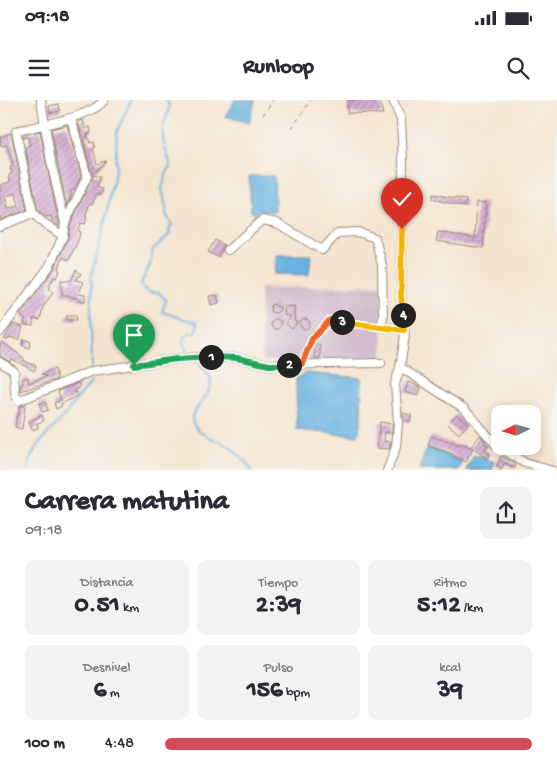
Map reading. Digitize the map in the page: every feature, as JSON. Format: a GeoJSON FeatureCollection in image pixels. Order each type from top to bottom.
{"type":"FeatureCollection","features":[{"type":"Feature","properties":{"kind":"street"},"geometry":{"type":"LineString","coordinates":[[40,100],[43,124],[65,223]]}},
{"type":"Feature","properties":{"kind":"street"},"geometry":{"type":"LineString","coordinates":[[63,236],[41,222],[33,213],[16,131],[71,118],[98,108],[104,100]]}},
{"type":"Feature","properties":{"kind":"street"},"geometry":{"type":"LineString","coordinates":[[387,470],[396,447],[398,422],[395,384],[400,367],[404,330],[401,295],[402,120],[393,100]]}},
{"type":"Feature","properties":{"kind":"street"},"geometry":{"type":"LineString","coordinates":[[0,332],[49,267],[63,236],[65,223],[87,177],[71,118]]}},
{"type":"Feature","properties":{"kind":"street"},"geometry":{"type":"LineString","coordinates":[[0,226],[33,213]]}},
{"type":"Feature","properties":{"kind":"street"},"geometry":{"type":"LineString","coordinates":[[228,250],[262,220],[277,223],[322,250],[338,233],[358,232],[375,238],[382,265],[383,317],[381,327]]}},
{"type":"Feature","properties":{"kind":"street"},"geometry":{"type":"LineString","coordinates":[[302,364],[312,339],[330,320],[404,330]]}},
{"type":"Feature","properties":{"kind":"street"},"geometry":{"type":"LineString","coordinates":[[0,362],[14,371],[15,393],[18,401],[92,371],[177,359],[202,357],[237,358],[269,365],[381,362]]}},
{"type":"Feature","properties":{"kind":"street"},"geometry":{"type":"LineString","coordinates":[[400,367],[465,409],[496,445],[525,463],[553,470]]}},
{"type":"Feature","properties":{"kind":"path"},"geometry":{"type":"LineString","coordinates":[[262,115],[273,100]]}},
{"type":"Feature","properties":{"kind":"path"},"geometry":{"type":"LineString","coordinates":[[292,128],[311,100]]}},
{"type":"Feature","properties":{"kind":"shaded area"},"geometry":{"type":"Polygon","coordinates":[[[381,285],[383,358],[262,361],[260,288],[381,285]]]}},
{"type":"Feature","properties":{"kind":"water"},"geometry":{"type":"Polygon","coordinates":[[[235,100],[255,100],[249,123],[225,116],[235,100]]]}},
{"type":"Feature","properties":{"kind":"water"},"geometry":{"type":"Polygon","coordinates":[[[249,176],[274,176],[275,211],[251,212],[249,176]]]}},
{"type":"Feature","properties":{"kind":"water"},"geometry":{"type":"Polygon","coordinates":[[[276,255],[311,255],[309,275],[275,274],[276,255]]]}},
{"type":"Feature","properties":{"kind":"water"},"geometry":{"type":"Polygon","coordinates":[[[306,373],[362,378],[361,420],[358,436],[297,430],[296,379],[306,373]]]}},
{"type":"Feature","properties":{"kind":"water"},"geometry":{"type":"Polygon","coordinates":[[[427,447],[463,461],[460,470],[419,470],[427,447]]]}},
{"type":"Feature","properties":{"kind":"water"},"geometry":{"type":"Polygon","coordinates":[[[474,455],[495,462],[492,470],[466,470],[474,455]]]}},
{"type":"Feature","properties":{"kind":"building"},"geometry":{"type":"Polygon","coordinates":[[[348,100],[379,100],[383,114],[347,113],[348,100]]]}},
{"type":"Feature","properties":{"kind":"building"},"geometry":{"type":"Polygon","coordinates":[[[59,104],[60,111],[50,113],[49,106],[59,104]]]}},
{"type":"Feature","properties":{"kind":"building"},"geometry":{"type":"Polygon","coordinates":[[[83,120],[85,129],[90,127],[91,133],[87,134],[90,143],[94,142],[95,148],[93,148],[97,164],[106,161],[92,174],[78,122],[83,120]]]}},
{"type":"Feature","properties":{"kind":"building"},"geometry":{"type":"Polygon","coordinates":[[[67,125],[81,176],[74,190],[71,191],[72,195],[67,206],[51,129],[67,125]]]}},
{"type":"Feature","properties":{"kind":"building"},"geometry":{"type":"Polygon","coordinates":[[[40,131],[59,226],[52,221],[51,216],[46,217],[38,210],[25,147],[30,145],[28,136],[23,138],[23,135],[40,131]]]}},
{"type":"Feature","properties":{"kind":"building"},"geometry":{"type":"Polygon","coordinates":[[[11,133],[27,210],[0,220],[0,185],[10,182],[9,175],[12,174],[10,167],[13,167],[7,145],[1,146],[0,137],[11,133]],[[16,193],[5,196],[8,209],[19,206],[16,193]]]}},
{"type":"Feature","properties":{"kind":"building"},"geometry":{"type":"Polygon","coordinates":[[[92,175],[100,177],[97,187],[103,189],[101,195],[97,194],[92,204],[90,203],[85,217],[87,217],[85,224],[80,223],[79,237],[69,260],[63,257],[57,278],[54,277],[49,285],[51,286],[49,289],[53,292],[43,307],[40,320],[33,319],[33,326],[24,325],[25,319],[20,315],[54,269],[68,238],[70,225],[92,179],[92,175]]]}},
{"type":"Feature","properties":{"kind":"building"},"geometry":{"type":"Polygon","coordinates":[[[408,186],[416,187],[415,201],[408,201],[408,186]]]}},
{"type":"Feature","properties":{"kind":"building"},"geometry":{"type":"Polygon","coordinates":[[[433,194],[466,200],[465,207],[432,199],[433,194]]]}},
{"type":"Feature","properties":{"kind":"building"},"geometry":{"type":"Polygon","coordinates":[[[477,202],[486,203],[483,248],[436,241],[438,232],[475,238],[477,202]]]}},
{"type":"Feature","properties":{"kind":"building"},"geometry":{"type":"Polygon","coordinates":[[[215,240],[224,245],[218,257],[208,252],[215,240]]]}},
{"type":"Feature","properties":{"kind":"building"},"geometry":{"type":"Polygon","coordinates":[[[76,270],[81,274],[76,280],[83,282],[79,294],[85,295],[85,301],[78,301],[79,299],[69,295],[62,295],[61,280],[71,281],[76,270]]]}},
{"type":"Feature","properties":{"kind":"building"},"geometry":{"type":"Polygon","coordinates":[[[217,295],[219,303],[211,305],[209,296],[217,295]]]}},
{"type":"Feature","properties":{"kind":"building"},"geometry":{"type":"Polygon","coordinates":[[[274,304],[281,309],[276,313],[271,312],[270,309],[271,305],[274,304]]]}},
{"type":"Feature","properties":{"kind":"building"},"geometry":{"type":"Polygon","coordinates":[[[294,306],[294,320],[297,323],[292,329],[286,324],[291,316],[285,316],[284,307],[294,306]]]}},
{"type":"Feature","properties":{"kind":"building"},"geometry":{"type":"Polygon","coordinates":[[[67,315],[76,315],[77,320],[67,320],[67,315]]]}},
{"type":"Feature","properties":{"kind":"building"},"geometry":{"type":"Polygon","coordinates":[[[276,319],[281,324],[276,329],[271,324],[276,319]]]}},
{"type":"Feature","properties":{"kind":"building"},"geometry":{"type":"Polygon","coordinates":[[[305,319],[310,324],[305,329],[300,324],[305,319]]]}},
{"type":"Feature","properties":{"kind":"building"},"geometry":{"type":"Polygon","coordinates":[[[13,324],[23,327],[19,340],[10,337],[8,340],[4,339],[13,324]]]}},
{"type":"Feature","properties":{"kind":"building"},"geometry":{"type":"Polygon","coordinates":[[[24,339],[31,342],[29,348],[22,345],[24,339]]]}},
{"type":"Feature","properties":{"kind":"building"},"geometry":{"type":"Polygon","coordinates":[[[2,342],[24,358],[24,361],[36,366],[34,371],[12,359],[10,362],[0,356],[0,345],[2,342]]]}},
{"type":"Feature","properties":{"kind":"building"},"geometry":{"type":"Polygon","coordinates":[[[316,345],[320,345],[320,358],[314,358],[316,345]]]}},
{"type":"Feature","properties":{"kind":"building"},"geometry":{"type":"Polygon","coordinates":[[[55,369],[57,379],[21,391],[22,379],[28,377],[29,383],[47,376],[41,374],[55,369]]]}},
{"type":"Feature","properties":{"kind":"building"},"geometry":{"type":"Polygon","coordinates":[[[408,382],[421,387],[418,396],[405,392],[408,382]]]}},
{"type":"Feature","properties":{"kind":"building"},"geometry":{"type":"Polygon","coordinates":[[[78,383],[80,387],[74,390],[77,396],[61,404],[62,406],[56,409],[54,403],[61,400],[58,391],[78,383]]]}},
{"type":"Feature","properties":{"kind":"building"},"geometry":{"type":"Polygon","coordinates":[[[45,402],[48,410],[42,412],[39,404],[45,402]]]}},
{"type":"Feature","properties":{"kind":"building"},"geometry":{"type":"Polygon","coordinates":[[[25,405],[22,429],[15,427],[19,406],[25,405]]]}},
{"type":"Feature","properties":{"kind":"building"},"geometry":{"type":"Polygon","coordinates":[[[403,413],[411,415],[410,422],[403,420],[403,413]]]}},
{"type":"Feature","properties":{"kind":"building"},"geometry":{"type":"Polygon","coordinates":[[[457,414],[468,424],[459,434],[448,424],[457,414]]]}},
{"type":"Feature","properties":{"kind":"building"},"geometry":{"type":"Polygon","coordinates":[[[42,415],[44,421],[37,423],[38,428],[32,430],[29,422],[42,415]]]}},
{"type":"Feature","properties":{"kind":"building"},"geometry":{"type":"Polygon","coordinates":[[[380,422],[392,424],[392,433],[385,432],[384,441],[391,442],[389,449],[377,448],[380,422]]]}},
{"type":"Feature","properties":{"kind":"building"},"geometry":{"type":"Polygon","coordinates":[[[480,435],[488,446],[485,450],[490,454],[487,459],[471,447],[480,435]]]}},
{"type":"Feature","properties":{"kind":"building"},"geometry":{"type":"Polygon","coordinates":[[[431,436],[473,449],[466,462],[454,457],[455,455],[428,446],[431,436]]]}},
{"type":"Feature","properties":{"kind":"building"},"geometry":{"type":"Polygon","coordinates":[[[501,456],[516,464],[515,468],[504,464],[502,469],[496,466],[501,456]]]}},
{"type":"Feature","properties":{"kind":"waterway"},"geometry":{"type":"LineString","coordinates":[[92,369],[92,272],[115,172],[117,131],[131,100]]}},
{"type":"Feature","properties":{"kind":"waterway"},"geometry":{"type":"LineString","coordinates":[[165,100],[169,104],[169,108],[163,127],[163,137],[171,166],[166,174],[162,189],[166,214],[172,225],[169,230],[170,234],[153,249],[150,265],[141,283],[146,291],[159,293],[166,300],[162,312],[197,323],[196,332],[188,333],[183,340],[190,354]]}},
{"type":"Feature","properties":{"kind":"waterway"},"geometry":{"type":"LineString","coordinates":[[195,360],[207,372],[211,382],[210,388],[192,415],[194,424],[201,432],[232,449],[251,470]]}},
{"type":"Feature","properties":{"kind":"waterway"},"geometry":{"type":"LineString","coordinates":[[28,470],[29,462],[36,448],[92,382],[92,374]]}},
{"type":"Feature","properties":{"kind":"route"},"geometry":{"type":"LineString","coordinates":[[134,365],[202,357],[237,358],[269,365],[302,364],[312,339],[330,320],[404,330],[401,295],[402,229]]}}]}
